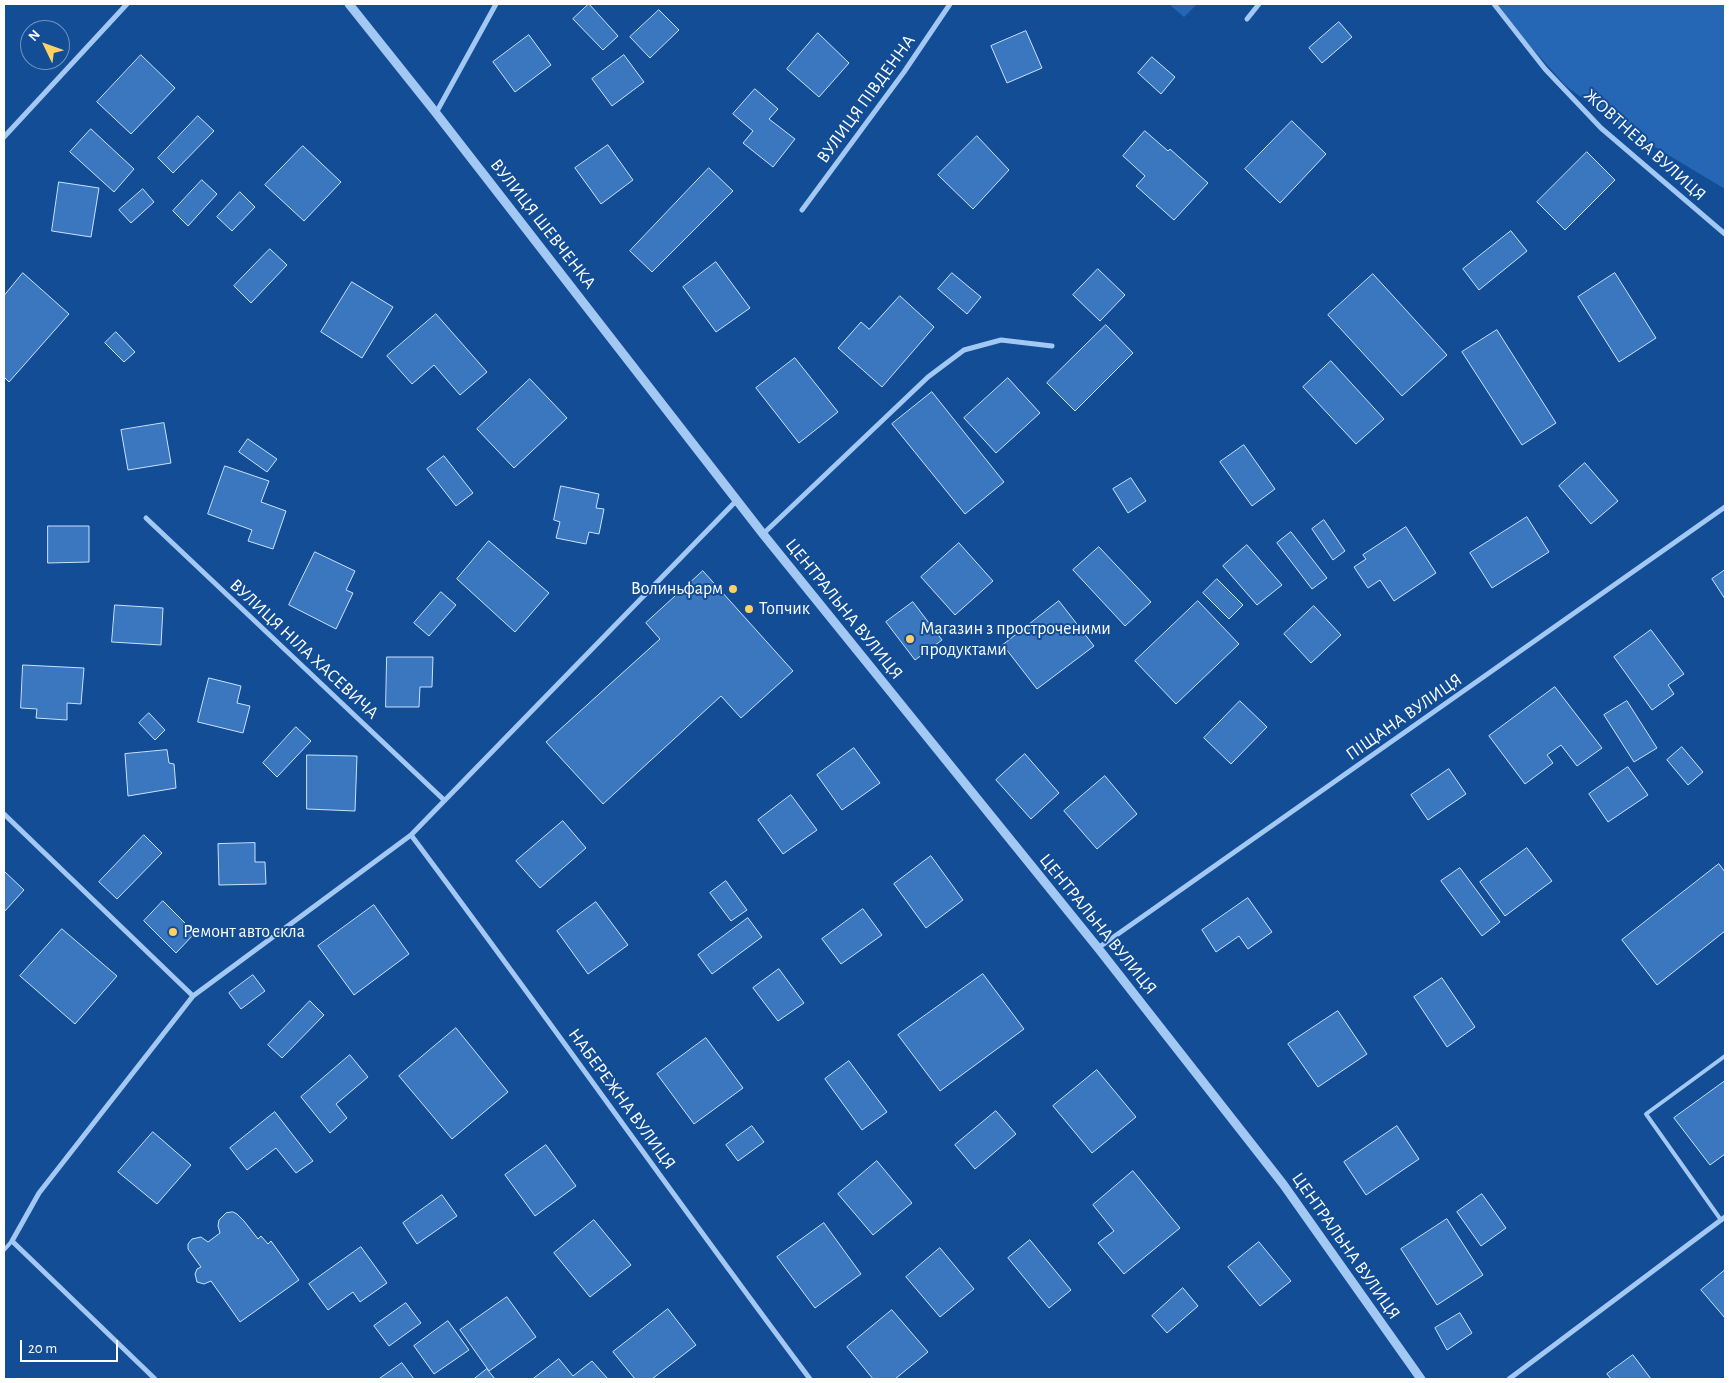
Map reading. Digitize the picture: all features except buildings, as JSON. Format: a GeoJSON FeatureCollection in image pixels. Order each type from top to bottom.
{"type":"FeatureCollection","features":[{"type":"Feature","properties":{"kind":"street"},"geometry":{"type":"LineString","coordinates":[[4,137],[127,4]]}},
{"type":"Feature","properties":{"kind":"street","name":"ВУЛИЦЯ ШЕВЧЕНКА"},"geometry":{"type":"LineString","coordinates":[[349,4],[737,500]]}},
{"type":"Feature","properties":{"kind":"street"},"geometry":{"type":"LineString","coordinates":[[436,113],[496,4]]}},
{"type":"Feature","properties":{"kind":"street","name":"ВУЛИЦЯ ПІВДЕННА"},"geometry":{"type":"LineString","coordinates":[[802,210],[904,72],[950,4]]}},
{"type":"Feature","properties":{"kind":"street"},"geometry":{"type":"LineString","coordinates":[[1247,19],[1259,4]]}},
{"type":"Feature","properties":{"kind":"street","name":"ЖОВТНЕВА ВУЛИЦЯ"},"geometry":{"type":"LineString","coordinates":[[1494,4],[1545,69],[1600,128],[1725,234]]}},
{"type":"Feature","properties":{"kind":"street"},"geometry":{"type":"LineString","coordinates":[[763,534],[928,377],[964,350],[1001,340],[1052,346]]}},
{"type":"Feature","properties":{"kind":"street"},"geometry":{"type":"LineString","coordinates":[[155,1379],[12,1241],[39,1193],[193,996],[411,835],[737,500]]}},
{"type":"Feature","properties":{"kind":"street","name":"ЦЕНТРАЛЬНА ВУЛИЦЯ"},"geometry":{"type":"LineString","coordinates":[[737,500],[1098,948],[1283,1184],[1421,1379]]}},
{"type":"Feature","properties":{"kind":"street","name":"ПІЩАНА ВУЛИЦЯ"},"geometry":{"type":"LineString","coordinates":[[1098,948],[1725,507]]}},
{"type":"Feature","properties":{"kind":"street","name":"ВУЛИЦЯ НІЛА ХАСЕВИЧА"},"geometry":{"type":"LineString","coordinates":[[146,518],[444,800]]}},
{"type":"Feature","properties":{"kind":"street"},"geometry":{"type":"LineString","coordinates":[[4,814],[193,996]]}},
{"type":"Feature","properties":{"kind":"street","name":"НАБЕРЕЖНА ВУЛИЦЯ"},"geometry":{"type":"LineString","coordinates":[[411,835],[493,944],[810,1379]]}},
{"type":"Feature","properties":{"kind":"street"},"geometry":{"type":"LineString","coordinates":[[1509,1379],[1723,1219]]}},
{"type":"Feature","properties":{"kind":"lane"},"geometry":{"type":"LineString","coordinates":[[1723,1219],[1646,1114],[1725,1056]]}},
{"type":"Feature","properties":{"kind":"lane"},"geometry":{"type":"LineString","coordinates":[[4,1250],[12,1241]]}},
{"type":"Feature","properties":{"kind":"shaded area"},"geometry":{"type":"Polygon","coordinates":[[[1169,4],[1197,4],[1184,17],[1169,4]]]}},
{"type":"Feature","properties":{"kind":"shaded area"},"geometry":{"type":"Polygon","coordinates":[[[1492,4],[1725,4],[1725,189],[1620,126],[1566,86],[1492,4]]]}},
{"type":"Feature","properties":{"kind":"place","name":"Волиньфарм"},"geometry":{"type":"Point","coordinates":[733,589]}},
{"type":"Feature","properties":{"kind":"place","name":"Топчик"},"geometry":{"type":"Point","coordinates":[749,609]}},
{"type":"Feature","properties":{"kind":"place","name":"Магазин з простроченими продуктами"},"geometry":{"type":"Point","coordinates":[910,639]}},
{"type":"Feature","properties":{"kind":"place","name":"Ремонт авто скла"},"geometry":{"type":"Point","coordinates":[173,932]}}]}
